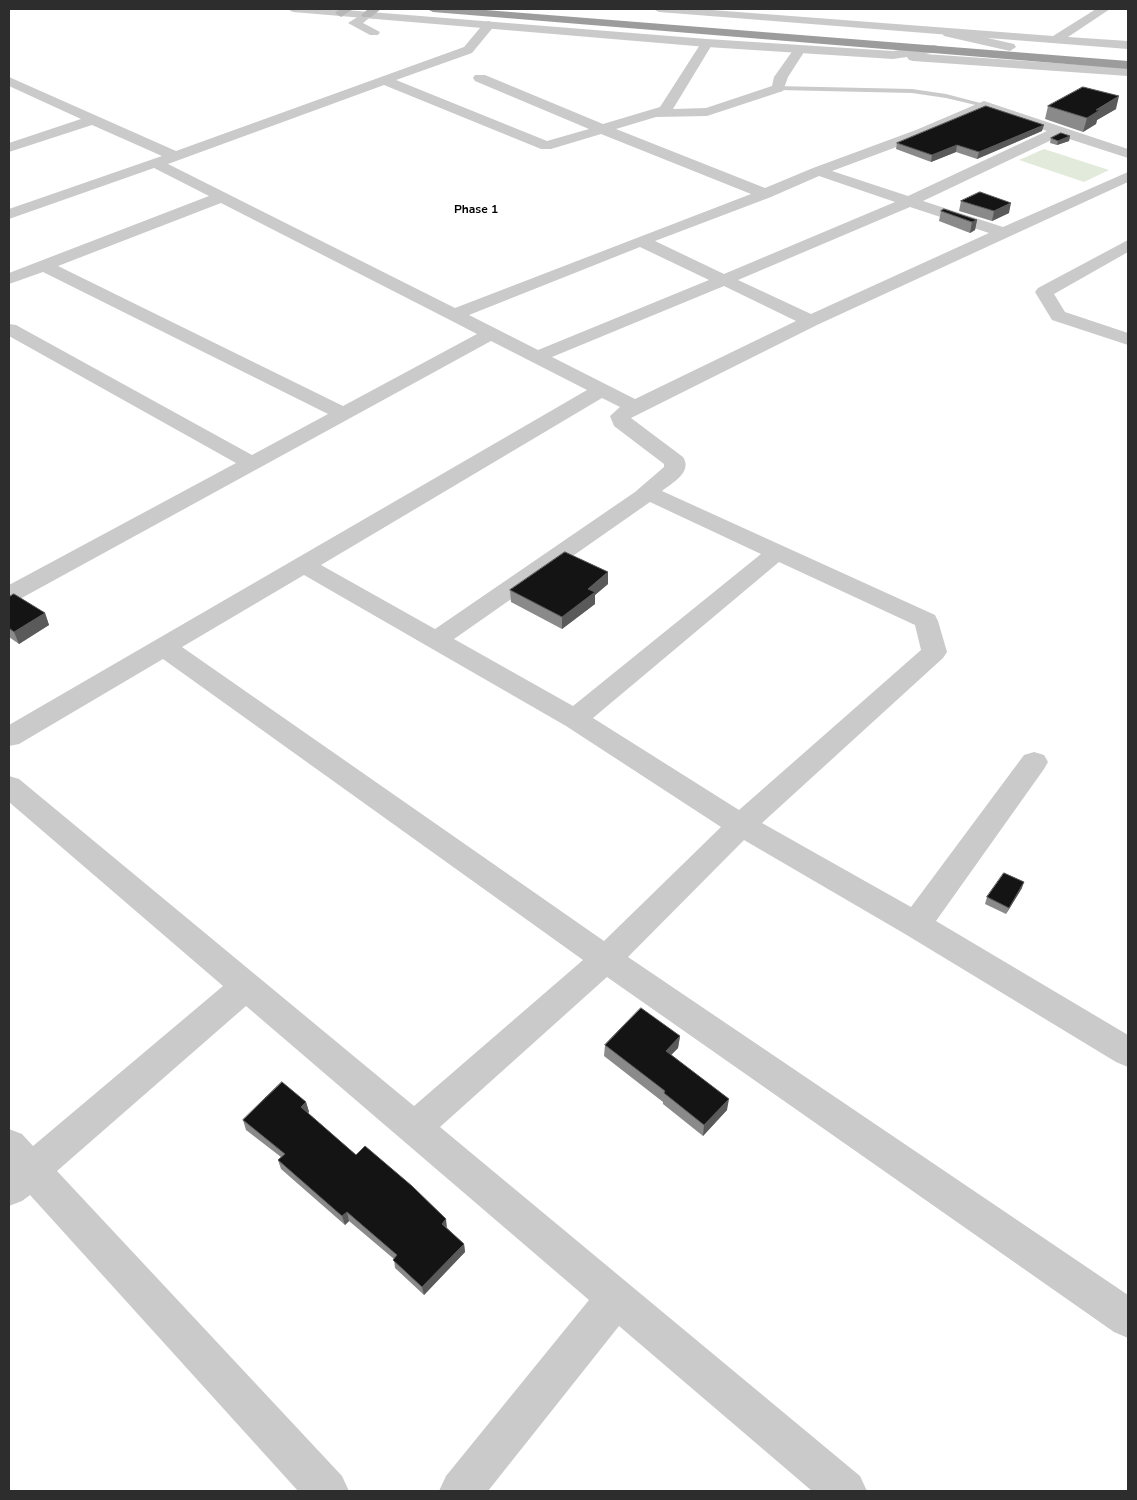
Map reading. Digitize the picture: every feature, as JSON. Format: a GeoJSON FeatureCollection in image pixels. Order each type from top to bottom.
{"type":"FeatureCollection","features":[{"type":"Feature","properties":{"kind":"highway"},"geometry":{"type":"LineString","coordinates":[[433,9],[1128,65]]}},
{"type":"Feature","properties":{"kind":"highway"},"geometry":{"type":"LineString","coordinates":[[521,9],[1128,57]]}},
{"type":"Feature","properties":{"kind":"street"},"geometry":{"type":"LineString","coordinates":[[293,9],[371,12],[489,25],[707,43],[1128,72]]}},
{"type":"Feature","properties":{"kind":"street"},"geometry":{"type":"LineString","coordinates":[[659,9],[948,33],[1128,45]]}},
{"type":"Feature","properties":{"kind":"street"},"geometry":{"type":"LineString","coordinates":[[1057,39],[1104,9]]}},
{"type":"Feature","properties":{"kind":"street"},"geometry":{"type":"LineString","coordinates":[[371,12],[354,23],[374,32]]}},
{"type":"Feature","properties":{"kind":"street"},"geometry":{"type":"LineString","coordinates":[[9,214],[468,50],[489,25]]}},
{"type":"Feature","properties":{"kind":"street"},"geometry":{"type":"LineString","coordinates":[[948,33],[1010,47]]}},
{"type":"Feature","properties":{"kind":"street"},"geometry":{"type":"LineString","coordinates":[[384,80],[546,146],[665,110],[707,43]]}},
{"type":"Feature","properties":{"kind":"street"},"geometry":{"type":"LineString","coordinates":[[655,113],[707,112],[778,88],[781,77],[800,49]]}},
{"type":"Feature","properties":{"kind":"street"},"geometry":{"type":"LineString","coordinates":[[893,55],[934,49]]}},
{"type":"Feature","properties":{"kind":"street"},"geometry":{"type":"LineString","coordinates":[[480,78],[765,194]]}},
{"type":"Feature","properties":{"kind":"street"},"geometry":{"type":"LineString","coordinates":[[9,82],[175,156]]}},
{"type":"Feature","properties":{"kind":"street"},"geometry":{"type":"LineString","coordinates":[[454,315],[765,194],[818,171],[921,133],[984,105],[1128,154]]}},
{"type":"Feature","properties":{"kind":"street"},"geometry":{"type":"LineString","coordinates":[[9,148],[93,120]]}},
{"type":"Feature","properties":{"kind":"street"},"geometry":{"type":"LineString","coordinates":[[538,358],[910,201],[1062,130]]}},
{"type":"Feature","properties":{"kind":"street"},"geometry":{"type":"LineString","coordinates":[[155,163],[635,407]]}},
{"type":"Feature","properties":{"kind":"street"},"geometry":{"type":"LineString","coordinates":[[818,171],[1005,233]]}},
{"type":"Feature","properties":{"kind":"street"},"geometry":{"type":"LineString","coordinates":[[436,640],[643,496],[674,470],[674,462],[621,422],[620,416],[811,321],[1128,176]]}},
{"type":"Feature","properties":{"kind":"street"},"geometry":{"type":"LineString","coordinates":[[9,279],[221,197]]}},
{"type":"Feature","properties":{"kind":"street"},"geometry":{"type":"LineString","coordinates":[[641,241],[811,321]]}},
{"type":"Feature","properties":{"kind":"street"},"geometry":{"type":"LineString","coordinates":[[1128,245],[1044,292],[1058,316],[1128,339]]}},
{"type":"Feature","properties":{"kind":"street"},"geometry":{"type":"LineString","coordinates":[[44,266],[343,414]]}},
{"type":"Feature","properties":{"kind":"street"},"geometry":{"type":"LineString","coordinates":[[9,328],[252,464]]}},
{"type":"Feature","properties":{"kind":"street"},"geometry":{"type":"LineString","coordinates":[[9,595],[491,334]]}},
{"type":"Feature","properties":{"kind":"street"},"geometry":{"type":"LineString","coordinates":[[9,737],[601,390]]}},
{"type":"Feature","properties":{"kind":"street"},"geometry":{"type":"LineString","coordinates":[[414,1128],[606,958],[741,824],[934,652],[926,620],[648,493],[643,496]]}},
{"type":"Feature","properties":{"kind":"street"},"geometry":{"type":"LineString","coordinates":[[575,719],[777,552]]}},
{"type":"Feature","properties":{"kind":"street"},"geometry":{"type":"LineString","coordinates":[[304,565],[575,719],[741,824],[916,925],[1128,1052]]}},
{"type":"Feature","properties":{"kind":"street"},"geometry":{"type":"LineString","coordinates":[[164,647],[606,958],[1128,1318]]}},
{"type":"Feature","properties":{"kind":"street"},"geometry":{"type":"LineString","coordinates":[[916,925],[1034,762]]}},
{"type":"Feature","properties":{"kind":"street"},"geometry":{"type":"LineString","coordinates":[[9,786],[845,1491]]}},
{"type":"Feature","properties":{"kind":"street"},"geometry":{"type":"LineString","coordinates":[[246,986],[16,1168],[327,1491]]}},
{"type":"Feature","properties":{"kind":"street"},"geometry":{"type":"LineString","coordinates":[[461,1491],[616,1298]]}},
{"type":"Feature","properties":{"kind":"lane"},"geometry":{"type":"LineString","coordinates":[[778,88],[912,91],[946,96],[984,105]]}},
{"type":"Feature","properties":{"kind":"shaded area"},"geometry":{"type":"Polygon","coordinates":[[[1044,149],[1109,170],[1084,182],[1019,160],[1044,149]]]}},
{"type":"Feature","properties":{"kind":"building"},"geometry":{"type":"Polygon","coordinates":[[[1083,87],[1119,96],[1087,118],[1048,106],[1083,87]]]}},
{"type":"Feature","properties":{"kind":"building"},"geometry":{"type":"Polygon","coordinates":[[[986,106],[1044,125],[979,152],[957,145],[932,155],[897,143],[986,106]]]}},
{"type":"Feature","properties":{"kind":"building"},"geometry":{"type":"Polygon","coordinates":[[[1061,133],[1070,136],[1058,141],[1051,138],[1061,133]]]}},
{"type":"Feature","properties":{"kind":"building"},"geometry":{"type":"Polygon","coordinates":[[[980,192],[1011,203],[994,211],[961,201],[980,192]]]}},
{"type":"Feature","properties":{"kind":"building"},"geometry":{"type":"Polygon","coordinates":[[[944,209],[977,220],[972,222],[941,211],[944,209]]]}},
{"type":"Feature","properties":{"kind":"building"},"geometry":{"type":"Polygon","coordinates":[[[565,552],[608,572],[588,589],[595,592],[562,617],[510,590],[565,552]]]}},
{"type":"Feature","properties":{"kind":"building"},"geometry":{"type":"Polygon","coordinates":[[[14,594],[45,613],[14,632],[9,628],[9,597],[14,594]]]}},
{"type":"Feature","properties":{"kind":"building"},"geometry":{"type":"Polygon","coordinates":[[[1004,873],[1024,882],[1009,908],[987,897],[1004,873]]]}},
{"type":"Feature","properties":{"kind":"building"},"geometry":{"type":"Polygon","coordinates":[[[641,1008],[680,1036],[666,1051],[729,1099],[704,1125],[664,1093],[665,1091],[605,1045],[641,1008]]]}},
{"type":"Feature","properties":{"kind":"building"},"geometry":{"type":"Polygon","coordinates":[[[282,1082],[306,1102],[301,1107],[356,1155],[365,1146],[412,1186],[446,1219],[442,1224],[464,1244],[422,1287],[393,1260],[397,1255],[347,1212],[342,1216],[278,1160],[285,1154],[243,1120],[282,1082]]]}},
{"type":"Feature","properties":{"kind":"district","name":"Phase 1"},"geometry":{"type":"Point","coordinates":[476,210]}}]}
